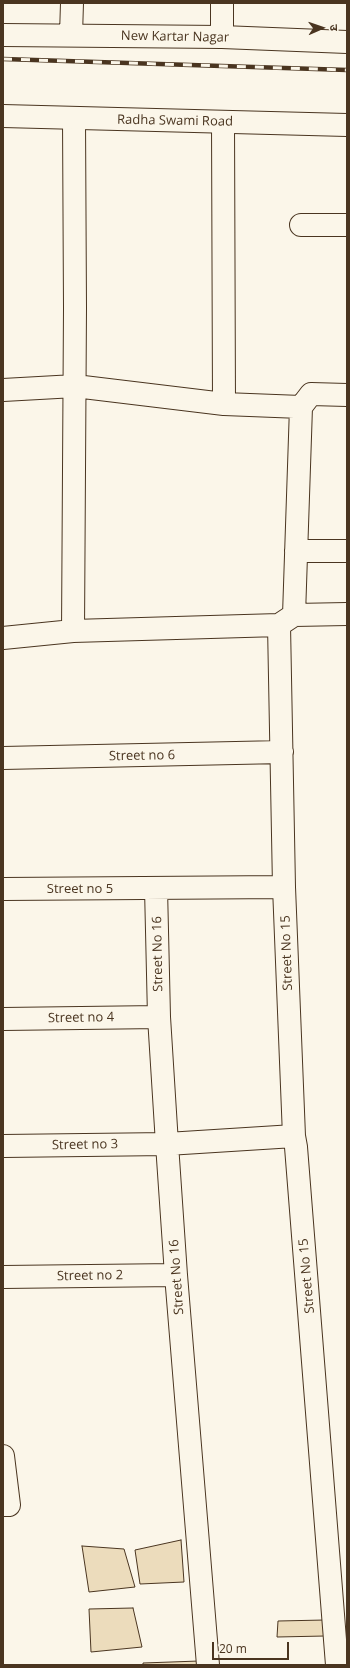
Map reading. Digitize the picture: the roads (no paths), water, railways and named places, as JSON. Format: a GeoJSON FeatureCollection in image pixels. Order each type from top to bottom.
{"type":"FeatureCollection","features":[{"type":"Feature","properties":{"kind":"street"},"geometry":{"type":"LineString","coordinates":[[71,35],[72,3]]}},
{"type":"Feature","properties":{"kind":"street"},"geometry":{"type":"LineString","coordinates":[[222,3],[222,37]]}},
{"type":"Feature","properties":{"kind":"street","name":"New Kartar Nagar"},"geometry":{"type":"LineString","coordinates":[[3,35],[222,37],[347,42]]}},
{"type":"Feature","properties":{"kind":"street","name":"Radha Swami Road"},"geometry":{"type":"LineString","coordinates":[[3,116],[347,125]]}},
{"type":"Feature","properties":{"kind":"street"},"geometry":{"type":"LineString","coordinates":[[73,631],[75,386],[74,119]]}},
{"type":"Feature","properties":{"kind":"street"},"geometry":{"type":"LineString","coordinates":[[223,122],[224,404]]}},
{"type":"Feature","properties":{"kind":"street"},"geometry":{"type":"LineString","coordinates":[[301,225],[347,225]]}},
{"type":"Feature","properties":{"kind":"street"},"geometry":{"type":"LineString","coordinates":[[3,390],[75,386],[224,404],[301,407],[311,394],[347,395]]}},
{"type":"Feature","properties":{"kind":"street","name":"Street No 15"},"geometry":{"type":"LineString","coordinates":[[301,407],[296,551],[286,620],[282,752],[284,887],[294,1136],[297,1154],[337,1665]]}},
{"type":"Feature","properties":{"kind":"street"},"geometry":{"type":"LineString","coordinates":[[296,551],[347,551]]}},
{"type":"Feature","properties":{"kind":"street"},"geometry":{"type":"LineString","coordinates":[[3,638],[73,631],[286,620],[347,614]]}},
{"type":"Feature","properties":{"kind":"street","name":"Street no 6"},"geometry":{"type":"LineString","coordinates":[[3,758],[282,752]]}},
{"type":"Feature","properties":{"kind":"street","name":"Street no 5"},"geometry":{"type":"LineString","coordinates":[[3,889],[284,887]]}},
{"type":"Feature","properties":{"kind":"street","name":"Street No 16"},"geometry":{"type":"LineString","coordinates":[[156,888],[160,1017],[167,1144],[176,1275],[208,1665]]}},
{"type":"Feature","properties":{"kind":"street","name":"Street no 4"},"geometry":{"type":"LineString","coordinates":[[3,1018],[160,1017]]}},
{"type":"Feature","properties":{"kind":"street","name":"Street no 3"},"geometry":{"type":"LineString","coordinates":[[3,1146],[167,1144],[294,1136]]}},
{"type":"Feature","properties":{"kind":"street","name":"Street no 2"},"geometry":{"type":"LineString","coordinates":[[3,1278],[176,1275]]}},
{"type":"Feature","properties":{"kind":"street"},"geometry":{"type":"LineString","coordinates":[[3,1456],[9,1505],[3,1505]]}},
{"type":"Feature","properties":{"kind":"railway"},"geometry":{"type":"LineString","coordinates":[[3,59],[347,70]]}}]}
